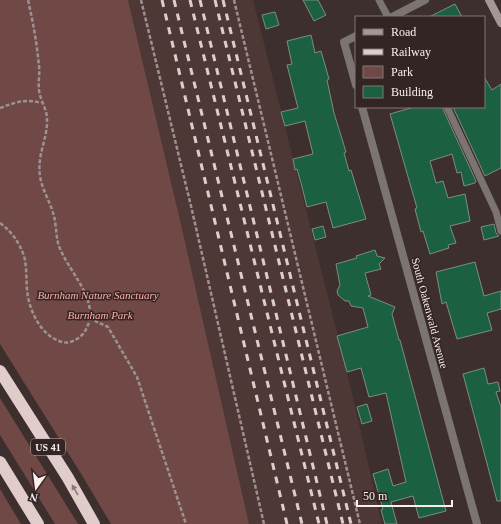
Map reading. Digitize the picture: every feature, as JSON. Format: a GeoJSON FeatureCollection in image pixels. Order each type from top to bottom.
{"type":"FeatureCollection","features":[{"type":"Feature","properties":{"kind":"highway","name":"US 41"},"geometry":{"type":"LineString","coordinates":[[0,371],[68,478],[94,524]]}},
{"type":"Feature","properties":{"kind":"highway"},"geometry":{"type":"LineString","coordinates":[[0,462],[38,524]]}},
{"type":"Feature","properties":{"kind":"street"},"geometry":{"type":"LineString","coordinates":[[404,14],[425,0]]}},
{"type":"Feature","properties":{"kind":"street"},"geometry":{"type":"LineString","coordinates":[[489,0],[501,22]]}},
{"type":"Feature","properties":{"kind":"street"},"geometry":{"type":"LineString","coordinates":[[355,36],[344,42],[355,81]]}},
{"type":"Feature","properties":{"kind":"street","name":"South Oakenwald Avenue"},"geometry":{"type":"LineString","coordinates":[[362,108],[477,524]]}},
{"type":"Feature","properties":{"kind":"lane"},"geometry":{"type":"LineString","coordinates":[[379,0],[387,16]]}},
{"type":"Feature","properties":{"kind":"lane"},"geometry":{"type":"LineString","coordinates":[[447,108],[496,212],[501,231]]}},
{"type":"Feature","properties":{"kind":"path"},"geometry":{"type":"LineString","coordinates":[[0,223],[11,231],[17,239],[25,261],[28,300],[39,325],[46,334],[59,341],[66,343],[73,342],[79,338],[86,329],[90,318],[86,294],[58,243],[54,218],[41,181],[39,170],[41,149],[48,118],[39,90],[40,67],[34,25],[28,0]]}},
{"type":"Feature","properties":{"kind":"path"},"geometry":{"type":"LineString","coordinates":[[142,0],[264,524]]}},
{"type":"Feature","properties":{"kind":"path"},"geometry":{"type":"LineString","coordinates":[[234,0],[360,524]]}},
{"type":"Feature","properties":{"kind":"path"},"geometry":{"type":"LineString","coordinates":[[0,108],[21,101],[32,100],[42,103]]}},
{"type":"Feature","properties":{"kind":"path"},"geometry":{"type":"LineString","coordinates":[[90,318],[108,327],[137,377],[186,524]]}},
{"type":"Feature","properties":{"kind":"shaded area"},"geometry":{"type":"Polygon","coordinates":[[[128,0],[253,0],[347,372],[382,524],[249,524],[128,0]]]}},
{"type":"Feature","properties":{"kind":"green space","name":"Burnham Nature Sanctuary"},"geometry":{"type":"Polygon","coordinates":[[[0,0],[128,0],[249,524],[111,524],[0,344],[0,0]]]}},
{"type":"Feature","properties":{"kind":"green space"},"geometry":{"type":"Polygon","coordinates":[[[0,398],[78,524],[55,524],[0,435],[0,398]]]}},
{"type":"Feature","properties":{"kind":"green space"},"geometry":{"type":"Polygon","coordinates":[[[0,489],[21,524],[0,524],[0,489]]]}},
{"type":"Feature","properties":{"kind":"building"},"geometry":{"type":"Polygon","coordinates":[[[303,0],[318,0],[326,15],[314,21],[303,0]]]}},
{"type":"Feature","properties":{"kind":"building"},"geometry":{"type":"Polygon","coordinates":[[[455,4],[461,16],[431,16],[455,4]]]}},
{"type":"Feature","properties":{"kind":"building"},"geometry":{"type":"Polygon","coordinates":[[[275,12],[279,25],[266,29],[262,15],[275,12]]]}},
{"type":"Feature","properties":{"kind":"building"},"geometry":{"type":"Polygon","coordinates":[[[311,35],[315,53],[321,51],[329,79],[327,80],[334,113],[346,152],[344,153],[349,171],[351,170],[366,219],[333,228],[326,202],[307,207],[297,169],[295,170],[293,159],[313,154],[305,121],[285,126],[281,112],[298,108],[287,65],[292,64],[287,41],[311,35]]]}},
{"type":"Feature","properties":{"kind":"building"},"geometry":{"type":"Polygon","coordinates":[[[485,79],[492,90],[501,84],[501,168],[485,176],[453,108],[485,108],[485,79]]]}},
{"type":"Feature","properties":{"kind":"building"},"geometry":{"type":"Polygon","coordinates":[[[411,108],[442,108],[476,181],[475,183],[464,186],[461,172],[457,173],[452,154],[430,161],[436,183],[443,181],[448,198],[465,194],[470,221],[450,226],[456,243],[448,245],[449,248],[430,254],[423,231],[421,232],[415,209],[417,208],[390,114],[411,108]]]}},
{"type":"Feature","properties":{"kind":"building"},"geometry":{"type":"Polygon","coordinates":[[[494,224],[496,233],[499,236],[484,240],[481,227],[494,224]]]}},
{"type":"Feature","properties":{"kind":"building"},"geometry":{"type":"Polygon","coordinates":[[[323,226],[326,237],[315,240],[312,229],[323,226]]]}},
{"type":"Feature","properties":{"kind":"building"},"geometry":{"type":"Polygon","coordinates":[[[375,250],[377,256],[385,258],[379,264],[381,269],[365,273],[371,295],[368,296],[395,307],[392,314],[446,511],[419,518],[413,496],[391,502],[397,524],[385,524],[381,510],[383,509],[373,474],[388,469],[393,486],[406,482],[386,393],[369,397],[361,368],[347,372],[337,336],[368,327],[363,308],[351,306],[349,301],[345,301],[338,295],[337,291],[340,285],[336,264],[357,258],[356,256],[375,250]]]}},
{"type":"Feature","properties":{"kind":"building"},"geometry":{"type":"Polygon","coordinates":[[[475,262],[484,296],[501,291],[501,309],[487,313],[492,330],[457,339],[446,302],[442,304],[436,272],[475,262]]]}},
{"type":"Feature","properties":{"kind":"building"},"geometry":{"type":"Polygon","coordinates":[[[484,368],[488,384],[498,382],[500,391],[496,392],[501,407],[501,501],[497,501],[463,374],[484,368]]]}},
{"type":"Feature","properties":{"kind":"building"},"geometry":{"type":"Polygon","coordinates":[[[367,404],[372,421],[362,424],[357,407],[367,404]]]}},
{"type":"Feature","properties":{"kind":"railway"},"geometry":{"type":"LineString","coordinates":[[162,0],[287,524]]}},
{"type":"Feature","properties":{"kind":"railway"},"geometry":{"type":"LineString","coordinates":[[174,0],[302,524]]}},
{"type":"Feature","properties":{"kind":"railway"},"geometry":{"type":"LineString","coordinates":[[190,0],[319,524]]}},
{"type":"Feature","properties":{"kind":"railway"},"geometry":{"type":"LineString","coordinates":[[200,0],[327,524]]}},
{"type":"Feature","properties":{"kind":"railway"},"geometry":{"type":"LineString","coordinates":[[215,0],[343,524]]}},
{"type":"Feature","properties":{"kind":"railway"},"geometry":{"type":"LineString","coordinates":[[223,0],[351,524]]}},
{"type":"Feature","properties":{"kind":"park label","name":"Burnham Park"},"geometry":{"type":"Point","coordinates":[100,315]}}]}
